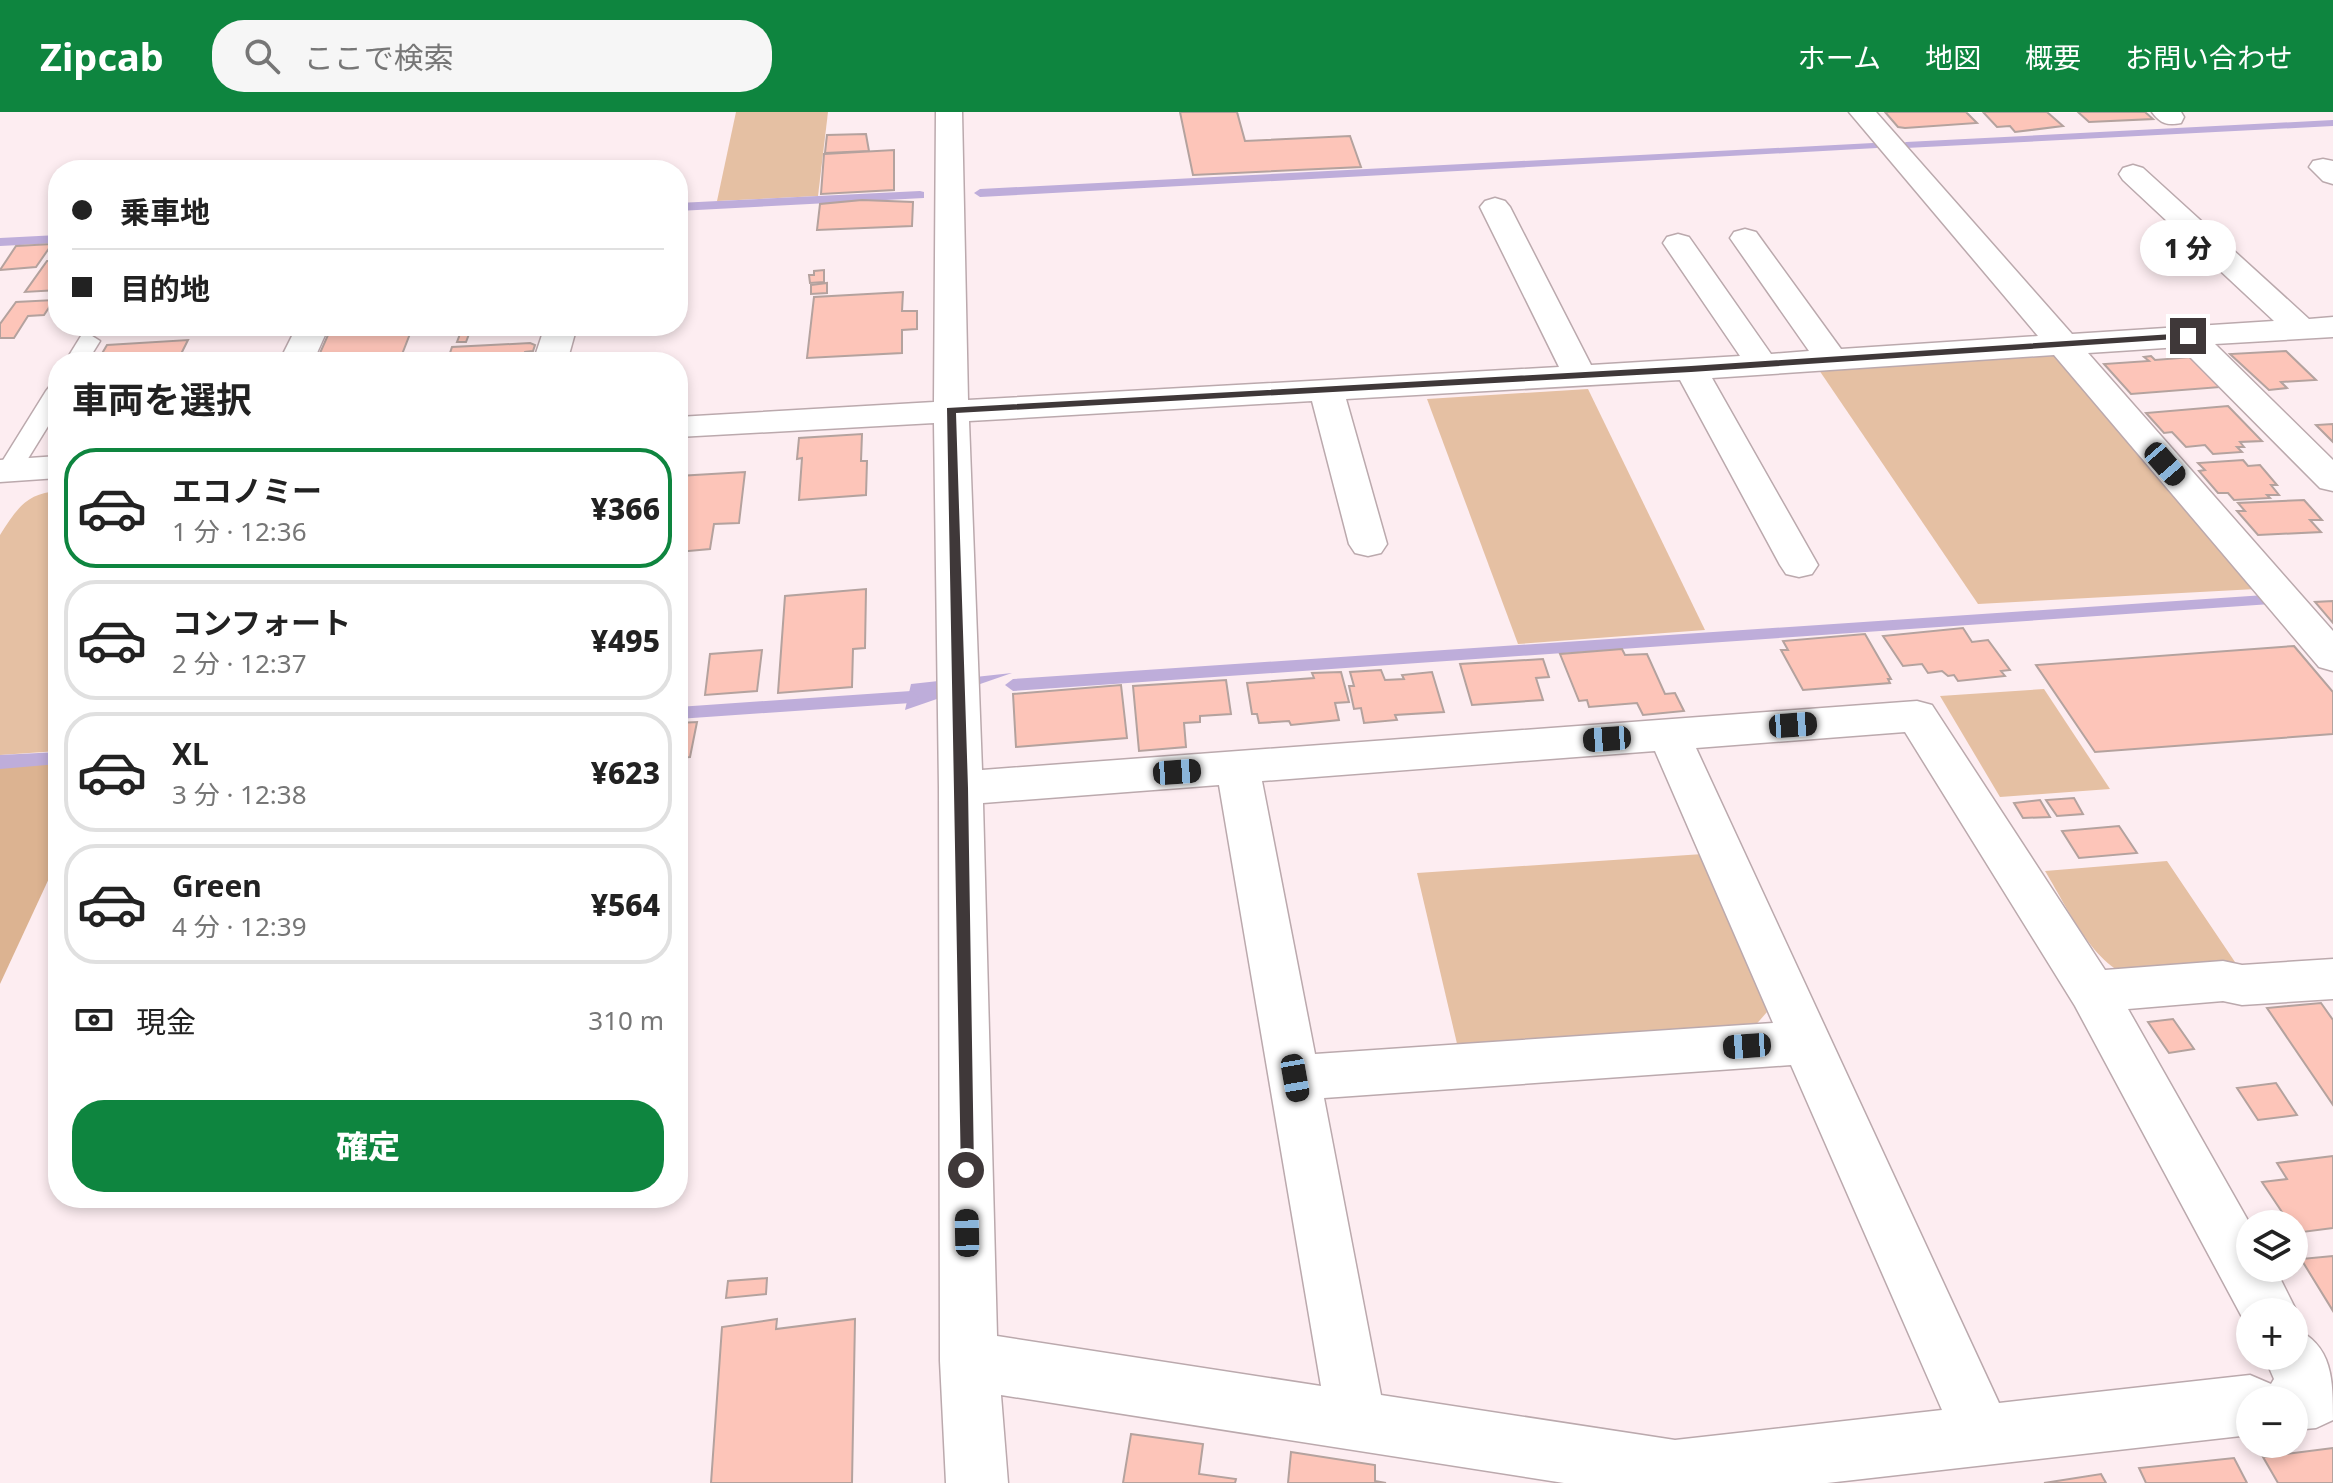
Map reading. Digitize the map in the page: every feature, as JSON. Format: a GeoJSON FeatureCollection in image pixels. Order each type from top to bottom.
{"type":"FeatureCollection","features":[{"type":"Feature","properties":{"kind":"street"},"geometry":{"type":"LineString","coordinates":[[949,112],[951,410],[961,788],[969,1361],[977,1483]]}},
{"type":"Feature","properties":{"kind":"street"},"geometry":{"type":"LineString","coordinates":[[1862,112],[2333,657]]}},
{"type":"Feature","properties":{"kind":"street"},"geometry":{"type":"LineString","coordinates":[[2133,174],[2317,328]]}},
{"type":"Feature","properties":{"kind":"street"},"geometry":{"type":"LineString","coordinates":[[1495,207],[1580,375]]}},
{"type":"Feature","properties":{"kind":"street"},"geometry":{"type":"LineString","coordinates":[[1745,238],[1831,359]]}},
{"type":"Feature","properties":{"kind":"street"},"geometry":{"type":"LineString","coordinates":[[1678,243],[1761,363]]}},
{"type":"Feature","properties":{"kind":"street"},"geometry":{"type":"LineString","coordinates":[[688,426],[1691,369],[2317,328]]}},
{"type":"Feature","properties":{"kind":"street"},"geometry":{"type":"LineString","coordinates":[[2188,336],[2333,480]]}},
{"type":"Feature","properties":{"kind":"street"},"geometry":{"type":"LineString","coordinates":[[1691,369],[1799,565]]}},
{"type":"Feature","properties":{"kind":"street"},"geometry":{"type":"LineString","coordinates":[[1326,389],[1368,544]]}},
{"type":"Feature","properties":{"kind":"street"},"geometry":{"type":"LineString","coordinates":[[5,470],[48,468]]}},
{"type":"Feature","properties":{"kind":"street"},"geometry":{"type":"LineString","coordinates":[[961,788],[1917,716],[2092,992],[2261,1298]]}},
{"type":"Feature","properties":{"kind":"street"},"geometry":{"type":"LineString","coordinates":[[1669,735],[1983,1435]]}},
{"type":"Feature","properties":{"kind":"street"},"geometry":{"type":"LineString","coordinates":[[1238,767],[1356,1419]]}},
{"type":"Feature","properties":{"kind":"street"},"geometry":{"type":"LineString","coordinates":[[2092,992],[2223,981],[2242,985],[2333,979]]}},
{"type":"Feature","properties":{"kind":"street"},"geometry":{"type":"LineString","coordinates":[[1295,1078],[1807,1042]]}},
{"type":"Feature","properties":{"kind":"street"},"geometry":{"type":"LineString","coordinates":[[969,1361],[1675,1470],[2236,1407]]}},
{"type":"Feature","properties":{"kind":"street"},"geometry":{"type":"LineString","coordinates":[[2301,1370],[2316,1398],[2308,1399]]}},
{"type":"Feature","properties":{"kind":"lane"},"geometry":{"type":"LineString","coordinates":[[82,352],[89,341]]}},
{"type":"Feature","properties":{"kind":"lane"},"geometry":{"type":"LineString","coordinates":[[5,470],[48,406]]}},
{"type":"Feature","properties":{"kind":"shaded area"},"geometry":{"type":"Polygon","coordinates":[[[736,112],[828,112],[818,196],[717,201],[736,112]]]}},
{"type":"Feature","properties":{"kind":"shaded area"},"geometry":{"type":"Polygon","coordinates":[[[2054,356],[2256,589],[1978,604],[1819,370],[2054,356]]]}},
{"type":"Feature","properties":{"kind":"shaded area"},"geometry":{"type":"Polygon","coordinates":[[[1588,389],[1705,630],[1518,644],[1427,399],[1588,389]]]}},
{"type":"Feature","properties":{"kind":"shaded area"},"geometry":{"type":"Polygon","coordinates":[[[47,492],[48,752],[0,755],[0,535],[23,504],[47,492]]]}},
{"type":"Feature","properties":{"kind":"shaded area"},"geometry":{"type":"Polygon","coordinates":[[[1012,673],[905,710],[911,684],[1012,673]]]}},
{"type":"Feature","properties":{"kind":"shaded area"},"geometry":{"type":"Polygon","coordinates":[[[2044,689],[2110,789],[2000,797],[1940,696],[2044,689]]]}},
{"type":"Feature","properties":{"kind":"shaded area"},"geometry":{"type":"Polygon","coordinates":[[[48,764],[48,881],[0,984],[0,768],[48,764]]]}},
{"type":"Feature","properties":{"kind":"shaded area"},"geometry":{"type":"Polygon","coordinates":[[[1703,854],[1767,1012],[1753,1028],[1458,1048],[1417,873],[1703,854]]]}},
{"type":"Feature","properties":{"kind":"shaded area"},"geometry":{"type":"Polygon","coordinates":[[[2167,861],[2237,965],[2159,976],[2137,977],[2122,973],[2095,950],[2045,871],[2167,861]]]}},
{"type":"Feature","properties":{"kind":"building"},"geometry":{"type":"Polygon","coordinates":[[[1180,112],[1237,112],[1245,141],[1350,136],[1361,167],[1193,175],[1180,112]]]}},
{"type":"Feature","properties":{"kind":"building"},"geometry":{"type":"Polygon","coordinates":[[[1885,112],[1966,112],[1977,123],[1905,128],[1898,127],[1885,112]]]}},
{"type":"Feature","properties":{"kind":"building"},"geometry":{"type":"Polygon","coordinates":[[[1983,112],[2047,112],[2063,126],[2015,132],[2010,126],[1997,127],[1983,112]]]}},
{"type":"Feature","properties":{"kind":"building"},"geometry":{"type":"Polygon","coordinates":[[[2078,112],[2145,112],[2153,119],[2089,122],[2078,112]]]}},
{"type":"Feature","properties":{"kind":"building"},"geometry":{"type":"Polygon","coordinates":[[[866,134],[869,151],[825,153],[827,135],[866,134]]]}},
{"type":"Feature","properties":{"kind":"building"},"geometry":{"type":"Polygon","coordinates":[[[894,150],[894,190],[821,194],[824,154],[894,150]]]}},
{"type":"Feature","properties":{"kind":"building"},"geometry":{"type":"Polygon","coordinates":[[[862,200],[913,202],[912,226],[817,230],[820,204],[862,200]]]}},
{"type":"Feature","properties":{"kind":"building"},"geometry":{"type":"Polygon","coordinates":[[[48,244],[48,250],[36,267],[0,270],[16,246],[48,244]]]}},
{"type":"Feature","properties":{"kind":"building"},"geometry":{"type":"Polygon","coordinates":[[[47,261],[48,291],[25,292],[47,261]]]}},
{"type":"Feature","properties":{"kind":"building"},"geometry":{"type":"Polygon","coordinates":[[[824,270],[824,282],[810,283],[809,275],[824,270]]]}},
{"type":"Feature","properties":{"kind":"building"},"geometry":{"type":"Polygon","coordinates":[[[827,283],[827,293],[811,294],[811,285],[827,283]]]}},
{"type":"Feature","properties":{"kind":"building"},"geometry":{"type":"Polygon","coordinates":[[[903,292],[902,311],[917,311],[917,329],[902,330],[902,353],[807,358],[814,297],[903,292]]]}},
{"type":"Feature","properties":{"kind":"building"},"geometry":{"type":"Polygon","coordinates":[[[48,300],[48,309],[44,315],[28,316],[14,338],[0,338],[0,324],[16,302],[48,300]]]}},
{"type":"Feature","properties":{"kind":"building"},"geometry":{"type":"Polygon","coordinates":[[[328,336],[409,336],[403,352],[320,352],[328,336]]]}},
{"type":"Feature","properties":{"kind":"building"},"geometry":{"type":"Polygon","coordinates":[[[459,336],[468,336],[466,342],[457,342],[459,336]]]}},
{"type":"Feature","properties":{"kind":"building"},"geometry":{"type":"Polygon","coordinates":[[[188,340],[182,352],[103,352],[107,345],[188,340]]]}},
{"type":"Feature","properties":{"kind":"building"},"geometry":{"type":"Polygon","coordinates":[[[535,345],[533,351],[525,352],[450,352],[452,347],[535,345]]]}},
{"type":"Feature","properties":{"kind":"building"},"geometry":{"type":"Polygon","coordinates":[[[2286,351],[2316,380],[2281,382],[2287,388],[2269,390],[2230,354],[2286,351]]]}},
{"type":"Feature","properties":{"kind":"building"},"geometry":{"type":"Polygon","coordinates":[[[2151,356],[2155,360],[2192,357],[2221,387],[2131,394],[2104,364],[2149,361],[2144,357],[2151,356]]]}},
{"type":"Feature","properties":{"kind":"building"},"geometry":{"type":"Polygon","coordinates":[[[2228,406],[2262,441],[2240,442],[2244,447],[2237,447],[2242,452],[2213,454],[2205,445],[2186,447],[2172,432],[2164,433],[2146,413],[2228,406]]]}},
{"type":"Feature","properties":{"kind":"building"},"geometry":{"type":"Polygon","coordinates":[[[2333,424],[2333,442],[2316,425],[2333,424]]]}},
{"type":"Feature","properties":{"kind":"building"},"geometry":{"type":"Polygon","coordinates":[[[862,434],[861,461],[867,461],[866,495],[799,500],[802,458],[797,459],[799,438],[862,434]]]}},
{"type":"Feature","properties":{"kind":"building"},"geometry":{"type":"Polygon","coordinates":[[[2243,460],[2248,466],[2260,465],[2277,485],[2271,485],[2279,495],[2234,500],[2228,493],[2218,493],[2199,471],[2205,470],[2198,463],[2243,460]]]}},
{"type":"Feature","properties":{"kind":"building"},"geometry":{"type":"Polygon","coordinates":[[[745,472],[739,523],[714,524],[710,549],[688,551],[688,475],[745,472]]]}},
{"type":"Feature","properties":{"kind":"building"},"geometry":{"type":"Polygon","coordinates":[[[2304,500],[2322,520],[2310,520],[2321,532],[2258,535],[2237,511],[2245,511],[2238,503],[2304,500]]]}},
{"type":"Feature","properties":{"kind":"building"},"geometry":{"type":"Polygon","coordinates":[[[866,589],[865,648],[853,649],[852,687],[778,693],[785,596],[866,589]]]}},
{"type":"Feature","properties":{"kind":"building"},"geometry":{"type":"Polygon","coordinates":[[[2333,601],[2333,623],[2315,602],[2333,601]]]}},
{"type":"Feature","properties":{"kind":"building"},"geometry":{"type":"Polygon","coordinates":[[[1963,628],[1972,642],[1988,640],[2010,670],[2001,671],[2005,676],[1958,681],[1954,675],[1948,676],[1942,671],[1928,673],[1922,664],[1903,666],[1883,636],[1963,628]]]}},
{"type":"Feature","properties":{"kind":"building"},"geometry":{"type":"Polygon","coordinates":[[[1865,634],[1891,679],[1888,679],[1890,683],[1803,690],[1781,650],[1788,650],[1783,641],[1865,634]]]}},
{"type":"Feature","properties":{"kind":"building"},"geometry":{"type":"Polygon","coordinates":[[[2294,646],[2333,692],[2333,734],[2095,752],[2036,665],[2294,646]]]}},
{"type":"Feature","properties":{"kind":"building"},"geometry":{"type":"Polygon","coordinates":[[[1622,649],[1625,655],[1647,654],[1665,694],[1675,693],[1684,711],[1643,715],[1637,703],[1589,707],[1587,700],[1579,701],[1560,654],[1622,649]]]}},
{"type":"Feature","properties":{"kind":"building"},"geometry":{"type":"Polygon","coordinates":[[[762,650],[757,691],[705,695],[710,654],[762,650]]]}},
{"type":"Feature","properties":{"kind":"building"},"geometry":{"type":"Polygon","coordinates":[[[1543,659],[1549,677],[1536,678],[1543,700],[1472,705],[1460,664],[1543,659]]]}},
{"type":"Feature","properties":{"kind":"building"},"geometry":{"type":"Polygon","coordinates":[[[1381,670],[1385,680],[1432,672],[1444,712],[1395,715],[1397,720],[1364,723],[1361,708],[1354,709],[1349,686],[1354,686],[1350,672],[1381,670]]]}},
{"type":"Feature","properties":{"kind":"building"},"geometry":{"type":"Polygon","coordinates":[[[1341,672],[1349,702],[1335,703],[1339,720],[1291,725],[1289,721],[1259,723],[1257,714],[1252,714],[1247,683],[1314,678],[1312,673],[1341,672]]]}},
{"type":"Feature","properties":{"kind":"building"},"geometry":{"type":"Polygon","coordinates":[[[1226,680],[1231,714],[1200,716],[1200,722],[1184,723],[1186,747],[1139,751],[1133,686],[1226,680]]]}},
{"type":"Feature","properties":{"kind":"building"},"geometry":{"type":"Polygon","coordinates":[[[1121,685],[1127,738],[1016,747],[1013,694],[1121,685]]]}},
{"type":"Feature","properties":{"kind":"building"},"geometry":{"type":"Polygon","coordinates":[[[688,722],[697,722],[688,757],[688,722]]]}},
{"type":"Feature","properties":{"kind":"building"},"geometry":{"type":"Polygon","coordinates":[[[2074,798],[2083,814],[2057,816],[2046,800],[2074,798]]]}},
{"type":"Feature","properties":{"kind":"building"},"geometry":{"type":"Polygon","coordinates":[[[2040,800],[2050,817],[2023,818],[2014,803],[2040,800]]]}},
{"type":"Feature","properties":{"kind":"building"},"geometry":{"type":"Polygon","coordinates":[[[2119,826],[2137,853],[2079,858],[2062,831],[2119,826]]]}},
{"type":"Feature","properties":{"kind":"building"},"geometry":{"type":"Polygon","coordinates":[[[2321,1003],[2333,1020],[2333,1105],[2267,1008],[2321,1003]]]}},
{"type":"Feature","properties":{"kind":"building"},"geometry":{"type":"Polygon","coordinates":[[[2173,1019],[2194,1049],[2169,1053],[2148,1022],[2173,1019]]]}},
{"type":"Feature","properties":{"kind":"building"},"geometry":{"type":"Polygon","coordinates":[[[2276,1083],[2297,1115],[2258,1120],[2237,1088],[2276,1083]]]}},
{"type":"Feature","properties":{"kind":"building"},"geometry":{"type":"Polygon","coordinates":[[[2333,1156],[2333,1228],[2308,1231],[2308,1210],[2281,1210],[2262,1182],[2287,1179],[2277,1163],[2333,1156]]]}},
{"type":"Feature","properties":{"kind":"building"},"geometry":{"type":"Polygon","coordinates":[[[2333,1256],[2333,1311],[2308,1270],[2308,1258],[2333,1256]]]}},
{"type":"Feature","properties":{"kind":"building"},"geometry":{"type":"Polygon","coordinates":[[[767,1278],[766,1294],[726,1298],[728,1281],[767,1278]]]}},
{"type":"Feature","properties":{"kind":"building"},"geometry":{"type":"Polygon","coordinates":[[[777,1319],[776,1329],[855,1319],[852,1483],[711,1483],[722,1327],[777,1319]]]}},
{"type":"Feature","properties":{"kind":"building"},"geometry":{"type":"Polygon","coordinates":[[[1131,1434],[1203,1444],[1199,1474],[1236,1479],[1235,1483],[1123,1483],[1131,1434]]]}},
{"type":"Feature","properties":{"kind":"building"},"geometry":{"type":"Polygon","coordinates":[[[2333,1448],[2333,1483],[2278,1483],[2264,1458],[2308,1458],[2308,1451],[2333,1448]]]}},
{"type":"Feature","properties":{"kind":"building"},"geometry":{"type":"Polygon","coordinates":[[[1291,1452],[1375,1465],[1375,1481],[1386,1483],[1288,1483],[1291,1452]]]}},
{"type":"Feature","properties":{"kind":"building"},"geometry":{"type":"Polygon","coordinates":[[[2234,1458],[2247,1483],[2146,1483],[2139,1468],[2234,1458]]]}},
{"type":"Feature","properties":{"kind":"building"},"geometry":{"type":"Polygon","coordinates":[[[2101,1474],[2106,1483],[2044,1483],[2101,1474]]]}},
{"type":"Feature","properties":{"kind":"waterway"},"geometry":{"type":"LineString","coordinates":[[1906,145],[2333,123]]}},
{"type":"Feature","properties":{"kind":"waterway"},"geometry":{"type":"LineString","coordinates":[[980,193],[1873,146]]}},
{"type":"Feature","properties":{"kind":"waterway"},"geometry":{"type":"LineString","coordinates":[[688,207],[920,195]]}},
{"type":"Feature","properties":{"kind":"waterway"},"geometry":{"type":"LineString","coordinates":[[0,242],[48,240]]}},
{"type":"Feature","properties":{"kind":"waterway"},"geometry":{"type":"LineString","coordinates":[[1013,685],[2265,600]]}},
{"type":"Feature","properties":{"kind":"waterway"},"geometry":{"type":"LineString","coordinates":[[688,712],[911,697]]}},
{"type":"Feature","properties":{"kind":"waterway"},"geometry":{"type":"LineString","coordinates":[[0,762],[48,759]]}},
{"type":"Feature","properties":{"kind":"route"},"geometry":{"type":"LineString","coordinates":[[966,1170],[961,788],[951,410],[1691,369],[2188,336]]}}]}
